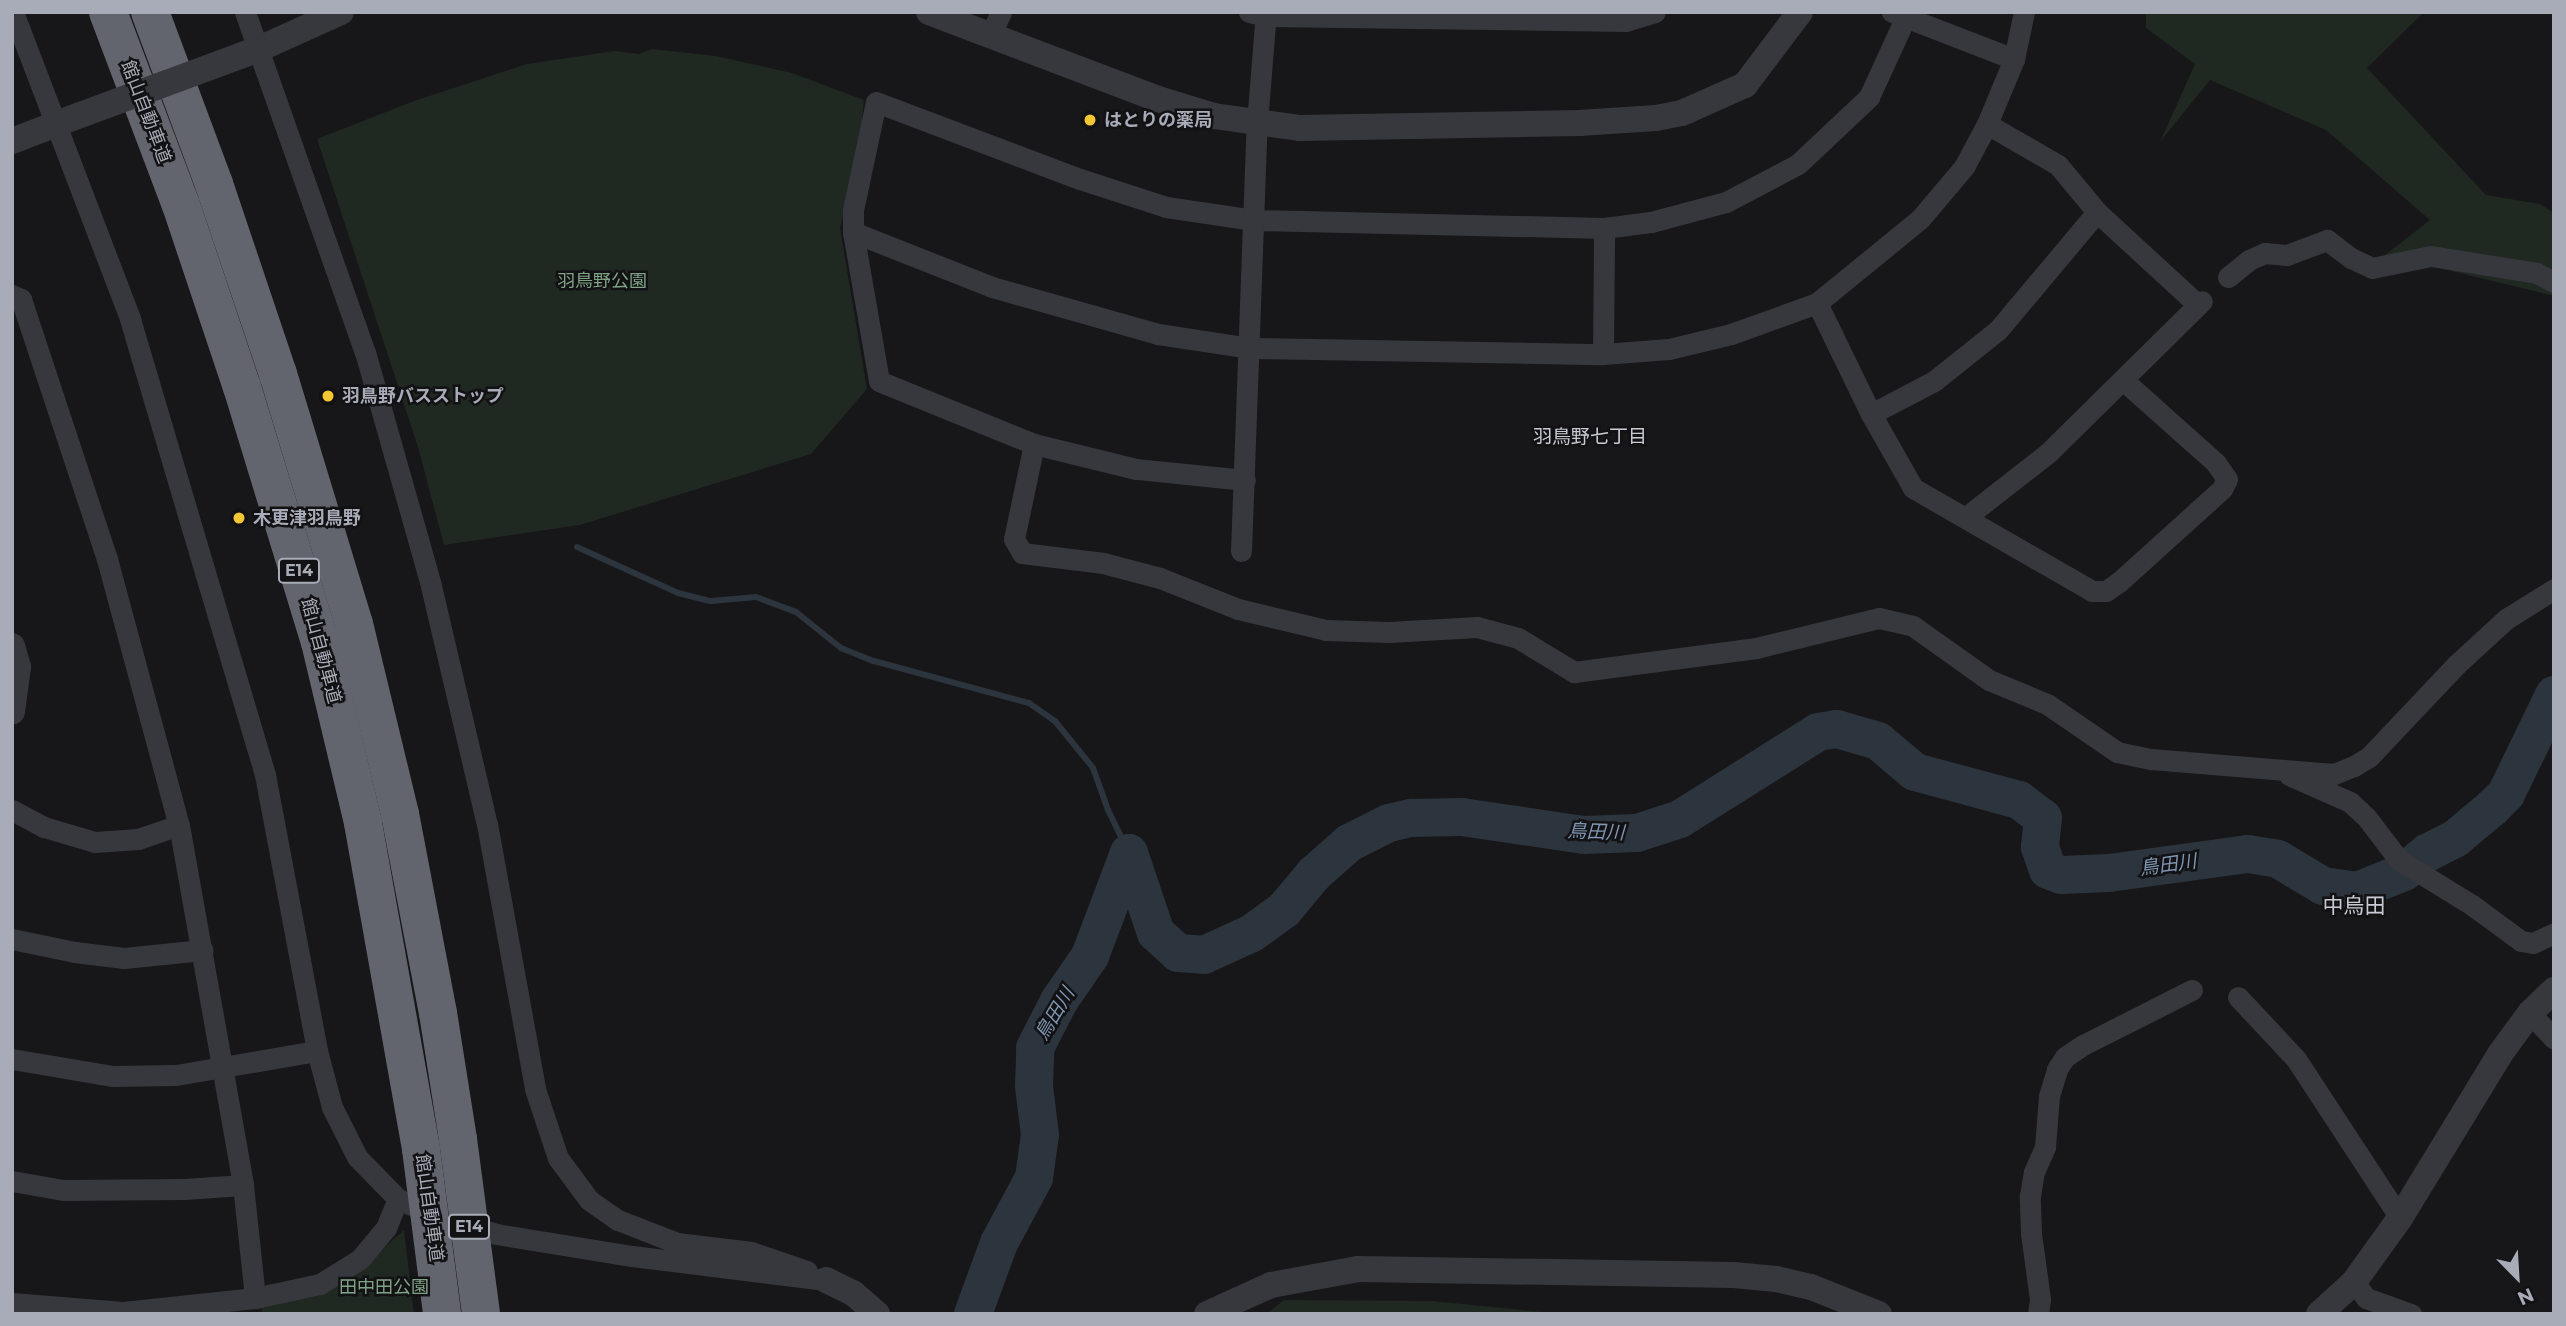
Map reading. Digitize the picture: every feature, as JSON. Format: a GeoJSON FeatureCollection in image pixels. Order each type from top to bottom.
{"type":"FeatureCollection","features":[{"type":"Feature","properties":{"kind":"highway","name":"館山自動車道"},"geometry":{"type":"LineString","coordinates":[[108,12],[207,283],[320,642],[363,822],[421,1149],[442,1314]]}},
{"type":"Feature","properties":{"kind":"highway","name":"館山自動車道"},"geometry":{"type":"LineString","coordinates":[[150,12],[214,184],[274,361],[319,501],[354,624],[400,814],[438,1013],[481,1314]]}},
{"type":"Feature","properties":{"kind":"street"},"geometry":{"type":"LineString","coordinates":[[13,12],[130,318],[265,775],[317,1051],[331,1107],[357,1157],[398,1199],[440,1217],[496,1234],[678,1263],[826,1280]]}},
{"type":"Feature","properties":{"kind":"street"},"geometry":{"type":"LineString","coordinates":[[245,12],[365,352],[431,586],[486,824],[535,1090],[558,1158],[589,1200],[618,1220],[677,1243],[751,1252],[785,1261],[853,1293],[877,1314]]}},
{"type":"Feature","properties":{"kind":"street"},"geometry":{"type":"LineString","coordinates":[[12,141],[259,49],[341,12]]}},
{"type":"Feature","properties":{"kind":"street"},"geometry":{"type":"LineString","coordinates":[[929,12],[996,24],[1158,99],[1214,116],[1299,128],[1566,123],[1656,118],[1682,113],[1745,85],[1800,12]]}},
{"type":"Feature","properties":{"kind":"street"},"geometry":{"type":"LineString","coordinates":[[1241,551],[1251,348],[1260,14],[1626,21],[1655,12]]}},
{"type":"Feature","properties":{"kind":"street"},"geometry":{"type":"LineString","coordinates":[[853,232],[992,287],[1158,334],[1251,348],[1603,354],[1669,349],[1731,334],[1817,303],[1920,219],[1964,167],[1987,124],[2014,59],[2024,12]]}},
{"type":"Feature","properties":{"kind":"street"},"geometry":{"type":"LineString","coordinates":[[1245,480],[1136,469],[1034,444],[879,381],[853,232],[853,210],[876,103],[1080,179],[1167,207],[1255,220],[1604,228],[1651,222],[1726,202],[1798,164],[1869,97],[1902,14],[2014,59]]}},
{"type":"Feature","properties":{"kind":"street"},"geometry":{"type":"LineString","coordinates":[[1966,517],[2048,453],[2124,381],[2200,303],[2097,212],[2058,165],[1987,124]]}},
{"type":"Feature","properties":{"kind":"street"},"geometry":{"type":"LineString","coordinates":[[1871,414],[1934,381],[1998,330],[2097,212]]}},
{"type":"Feature","properties":{"kind":"street"},"geometry":{"type":"LineString","coordinates":[[1603,354],[1604,228]]}},
{"type":"Feature","properties":{"kind":"street"},"geometry":{"type":"LineString","coordinates":[[2228,278],[2249,260],[2265,253],[2287,255],[2327,240],[2351,258],[2372,268],[2431,256],[2537,273],[2554,282]]}},
{"type":"Feature","properties":{"kind":"street"},"geometry":{"type":"LineString","coordinates":[[12,295],[21,299],[107,559],[179,825],[243,1185],[255,1298]]}},
{"type":"Feature","properties":{"kind":"street"},"geometry":{"type":"LineString","coordinates":[[1817,303],[1871,414],[1913,488],[2092,591],[2106,591],[2119,582],[2222,489],[2227,480],[2216,463],[2124,381]]}},
{"type":"Feature","properties":{"kind":"street"},"geometry":{"type":"LineString","coordinates":[[1034,444],[1014,539],[1022,553],[1103,563],[1160,578],[1238,609],[1326,630],[1389,632],[1478,627],[1518,638],[1574,672],[1756,648],[1879,618],[1913,626],[1989,680],[2047,704],[2117,752],[2151,759],[2334,774],[2354,766],[2369,757],[2456,665],[2506,619],[2554,589]]}},
{"type":"Feature","properties":{"kind":"street"},"geometry":{"type":"LineString","coordinates":[[12,646],[18,667],[12,712]]}},
{"type":"Feature","properties":{"kind":"street"},"geometry":{"type":"LineString","coordinates":[[2271,767],[2350,802],[2367,817],[2399,860],[2472,905],[2521,942],[2533,943],[2554,933]]}},
{"type":"Feature","properties":{"kind":"street"},"geometry":{"type":"LineString","coordinates":[[12,810],[44,827],[95,842],[138,839],[179,825]]}},
{"type":"Feature","properties":{"kind":"street"},"geometry":{"type":"LineString","coordinates":[[12,939],[75,952],[124,958],[203,950]]}},
{"type":"Feature","properties":{"kind":"street"},"geometry":{"type":"LineString","coordinates":[[2038,1314],[2040,1299],[2031,1233],[2030,1196],[2034,1172],[2045,1147],[2049,1096],[2057,1069],[2065,1057],[2083,1045],[2192,990]]}},
{"type":"Feature","properties":{"kind":"street"},"geometry":{"type":"LineString","coordinates":[[2319,1314],[2354,1282],[2400,1218],[2500,1054],[2530,1013],[2554,990]]}},
{"type":"Feature","properties":{"kind":"street"},"geometry":{"type":"LineString","coordinates":[[2238,997],[2296,1059],[2400,1218]]}},
{"type":"Feature","properties":{"kind":"street"},"geometry":{"type":"LineString","coordinates":[[2530,1013],[2554,1039]]}},
{"type":"Feature","properties":{"kind":"street"},"geometry":{"type":"LineString","coordinates":[[12,1059],[112,1076],[176,1075],[317,1051]]}},
{"type":"Feature","properties":{"kind":"street"},"geometry":{"type":"LineString","coordinates":[[12,1181],[63,1190],[184,1189],[243,1185]]}},
{"type":"Feature","properties":{"kind":"street"},"geometry":{"type":"LineString","coordinates":[[12,1303],[123,1312],[255,1298],[320,1284],[360,1259],[386,1228],[398,1199]]}},
{"type":"Feature","properties":{"kind":"street"},"geometry":{"type":"LineString","coordinates":[[1207,1314],[1271,1285],[1358,1269],[1734,1275],[1776,1279],[1811,1287],[1879,1314]]}},
{"type":"Feature","properties":{"kind":"street"},"geometry":{"type":"LineString","coordinates":[[2354,1282],[2366,1298],[2411,1314]]}},
{"type":"Feature","properties":{"kind":"green space"},"geometry":{"type":"Polygon","coordinates":[[[2146,12],[2424,12],[2367,68],[2486,195],[2540,204],[2554,213],[2554,296],[2385,255],[2430,220],[2326,130],[2210,80],[2160,142],[2195,64],[2146,28],[2146,12]]]}},
{"type":"Feature","properties":{"kind":"green space","name":"羽鳥野公園"},"geometry":{"type":"Polygon","coordinates":[[[652,49],[716,56],[792,73],[864,100],[862,119],[865,128],[840,228],[867,389],[811,454],[580,525],[444,545],[418,447],[317,139],[414,101],[527,64],[614,51],[639,54],[652,49]]]}},
{"type":"Feature","properties":{"kind":"green space","name":"田中田公園"},"geometry":{"type":"Polygon","coordinates":[[[404,1230],[414,1314],[262,1314],[261,1306],[315,1296],[344,1283],[404,1230]]]}},
{"type":"Feature","properties":{"kind":"green space"},"geometry":{"type":"Polygon","coordinates":[[[1284,1300],[1432,1301],[1563,1314],[1266,1314],[1284,1300]]]}},
{"type":"Feature","properties":{"kind":"waterway"},"geometry":{"type":"LineString","coordinates":[[577,547],[678,593],[711,601],[756,597],[796,612],[841,648],[874,661],[1029,703],[1055,721],[1093,768],[1108,810],[1129,853]]}},
{"type":"Feature","properties":{"kind":"waterway","name":"鳥田川"},"geometry":{"type":"LineString","coordinates":[[1129,853],[1156,933],[1178,953],[1204,955],[1252,933],[1284,910],[1314,874],[1349,843],[1389,823],[1411,818],[1462,817],[1584,835],[1637,833],[1680,819],[1818,732],[1837,729],[1878,741],[1915,772],[2019,800],[2043,818],[2040,847],[2048,870],[2061,875],[2109,873],[2248,854],[2278,859],[2323,886],[2357,891],[2404,872],[2427,853],[2456,838],[2492,808],[2506,794],[2554,695]]}},
{"type":"Feature","properties":{"kind":"waterway","name":"鳥田川"},"geometry":{"type":"LineString","coordinates":[[973,1314],[999,1243],[1034,1178],[1040,1135],[1034,1086],[1035,1048],[1059,1001],[1090,956],[1129,853]]}},
{"type":"Feature","properties":{"kind":"place","name":"はとりの薬局"},"geometry":{"type":"Point","coordinates":[1090,120]}},
{"type":"Feature","properties":{"kind":"place","name":"羽鳥野バスストップ"},"geometry":{"type":"Point","coordinates":[328,396]}},
{"type":"Feature","properties":{"kind":"place","name":"木更津羽鳥野"},"geometry":{"type":"Point","coordinates":[239,518]}},
{"type":"Feature","properties":{"kind":"district","name":"羽鳥野七丁目"},"geometry":{"type":"Point","coordinates":[1590,437]}},
{"type":"Feature","properties":{"kind":"district","name":"中烏田"},"geometry":{"type":"Point","coordinates":[2354,906]}}]}
